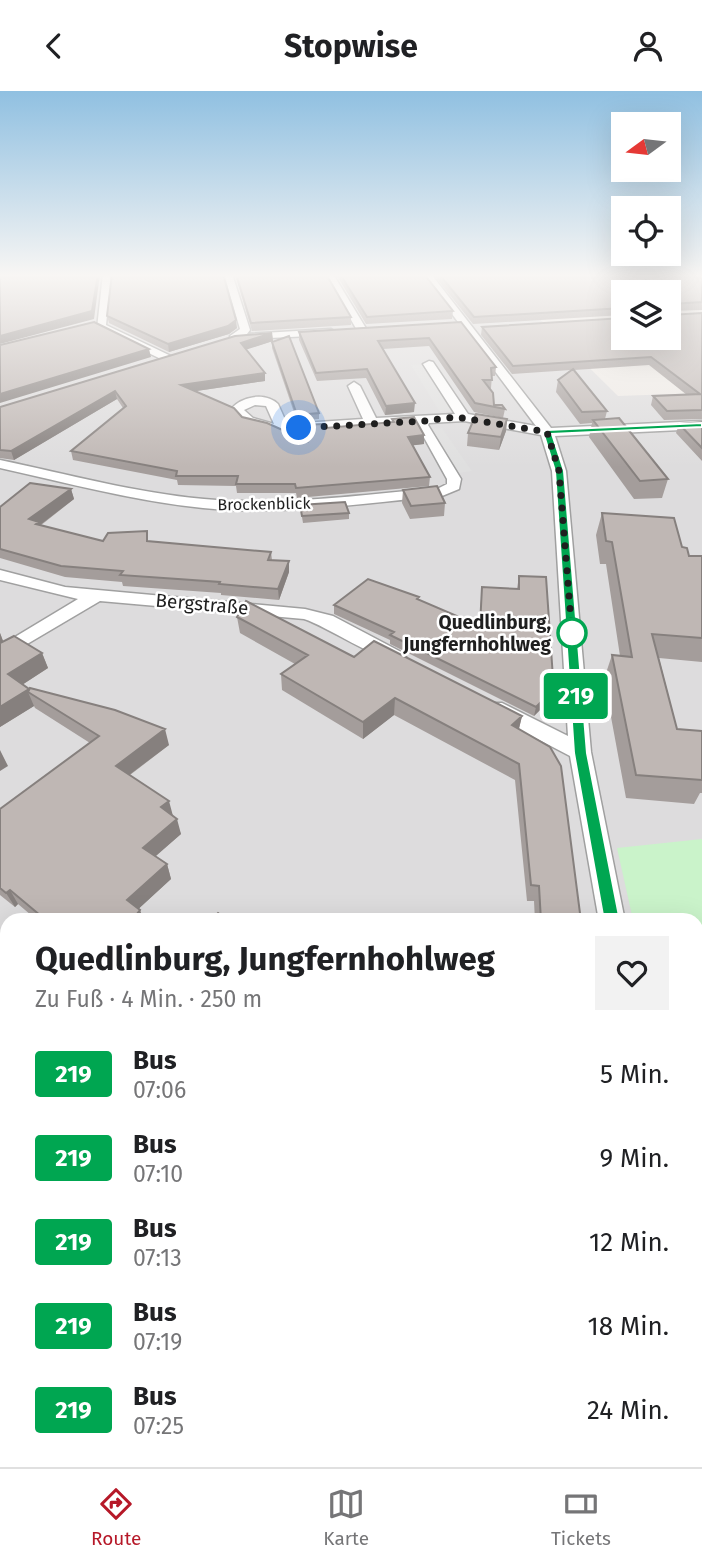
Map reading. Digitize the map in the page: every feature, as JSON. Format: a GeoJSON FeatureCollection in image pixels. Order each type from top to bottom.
{"type":"FeatureCollection","features":[{"type":"Feature","properties":{"kind":"street"},"geometry":{"type":"LineString","coordinates":[[126,338],[167,358]]}},
{"type":"Feature","properties":{"kind":"street"},"geometry":{"type":"LineString","coordinates":[[221,342],[233,338]]}},
{"type":"Feature","properties":{"kind":"street"},"geometry":{"type":"LineString","coordinates":[[475,338],[547,432],[559,471],[580,753],[610,913]]}},
{"type":"Feature","properties":{"kind":"street"},"geometry":{"type":"LineString","coordinates":[[155,362],[181,354]]}},
{"type":"Feature","properties":{"kind":"street"},"geometry":{"type":"LineString","coordinates":[[429,364],[464,417]]}},
{"type":"Feature","properties":{"kind":"street"},"geometry":{"type":"LineString","coordinates":[[354,386],[371,422]]}},
{"type":"Feature","properties":{"kind":"street"},"geometry":{"type":"LineString","coordinates":[[282,429],[464,417],[547,432],[702,425]]}},
{"type":"Feature","properties":{"kind":"street","name":"Brockenblick"},"geometry":{"type":"LineString","coordinates":[[0,464],[154,497],[206,504],[294,505],[442,492],[454,486],[454,478],[421,425],[424,421]]}},
{"type":"Feature","properties":{"kind":"street","name":"Bergstraße"},"geometry":{"type":"LineString","coordinates":[[0,575],[52,590],[305,614],[326,620],[411,664]]}},
{"type":"Feature","properties":{"kind":"street"},"geometry":{"type":"LineString","coordinates":[[0,654],[97,595]]}},
{"type":"Feature","properties":{"kind":"street"},"geometry":{"type":"LineString","coordinates":[[483,702],[580,753]]}},
{"type":"Feature","properties":{"kind":"shaded area"},"geometry":{"type":"Polygon","coordinates":[[[0,338],[559,338],[618,396],[702,393],[702,913],[0,913],[0,338]]]}},
{"type":"Feature","properties":{"kind":"shaded area"},"geometry":{"type":"Polygon","coordinates":[[[425,364],[455,410],[439,411],[411,365],[425,364]]]}},
{"type":"Feature","properties":{"kind":"shaded area"},"geometry":{"type":"Polygon","coordinates":[[[442,428],[472,471],[458,473],[429,429],[442,428]]]}},
{"type":"Feature","properties":{"kind":"green space"},"geometry":{"type":"Polygon","coordinates":[[[702,839],[702,913],[631,913],[617,848],[702,839]]]}},
{"type":"Feature","properties":{"kind":"building"},"geometry":{"type":"Polygon","coordinates":[[[28,338],[127,338],[149,349],[0,394],[0,345],[28,338]]]}},
{"type":"Feature","properties":{"kind":"building"},"geometry":{"type":"Polygon","coordinates":[[[155,338],[187,338],[168,344],[155,338]]]}},
{"type":"Feature","properties":{"kind":"building"},"geometry":{"type":"Polygon","coordinates":[[[228,338],[256,338],[241,343],[265,373],[181,385],[234,408],[242,417],[267,423],[307,441],[301,425],[324,424],[326,428],[394,422],[392,419],[414,417],[424,435],[408,437],[430,477],[296,488],[295,484],[236,484],[238,476],[176,476],[177,471],[71,451],[126,406],[115,391],[11,451],[0,450],[0,407],[228,338]]]}},
{"type":"Feature","properties":{"kind":"building"},"geometry":{"type":"Polygon","coordinates":[[[290,338],[319,413],[297,415],[272,342],[290,338]]]}},
{"type":"Feature","properties":{"kind":"building"},"geometry":{"type":"Polygon","coordinates":[[[302,338],[425,338],[378,341],[415,403],[386,406],[367,369],[316,373],[302,338]]]}},
{"type":"Feature","properties":{"kind":"building"},"geometry":{"type":"Polygon","coordinates":[[[429,338],[474,338],[496,367],[491,368],[492,380],[483,380],[493,393],[494,405],[502,405],[505,409],[475,403],[429,338]]]}},
{"type":"Feature","properties":{"kind":"building"},"geometry":{"type":"Polygon","coordinates":[[[491,338],[611,338],[611,350],[681,350],[681,338],[702,338],[702,410],[667,411],[653,396],[700,394],[651,357],[513,366],[491,338]]]}},
{"type":"Feature","properties":{"kind":"building"},"geometry":{"type":"Polygon","coordinates":[[[573,369],[607,411],[582,412],[558,380],[573,369]]]}},
{"type":"Feature","properties":{"kind":"building"},"geometry":{"type":"Polygon","coordinates":[[[476,414],[507,419],[501,437],[468,433],[476,414]]]}},
{"type":"Feature","properties":{"kind":"building"},"geometry":{"type":"Polygon","coordinates":[[[619,418],[668,479],[640,481],[593,420],[619,418]]]}},
{"type":"Feature","properties":{"kind":"building"},"geometry":{"type":"Polygon","coordinates":[[[702,422],[702,448],[679,424],[702,422]]]}},
{"type":"Feature","properties":{"kind":"building"},"geometry":{"type":"Polygon","coordinates":[[[30,483],[71,489],[29,519],[39,522],[36,524],[103,541],[108,533],[147,531],[147,541],[271,552],[268,560],[289,561],[278,589],[120,575],[123,571],[61,566],[0,549],[0,507],[30,483]]]}},
{"type":"Feature","properties":{"kind":"building"},"geometry":{"type":"Polygon","coordinates":[[[437,486],[445,503],[411,506],[403,490],[437,486]]]}},
{"type":"Feature","properties":{"kind":"building"},"geometry":{"type":"Polygon","coordinates":[[[345,502],[349,513],[302,516],[300,505],[345,502]]]}},
{"type":"Feature","properties":{"kind":"building"},"geometry":{"type":"Polygon","coordinates":[[[602,513],[674,518],[682,547],[687,548],[689,556],[702,556],[702,638],[652,634],[677,729],[702,731],[702,780],[636,775],[612,655],[632,657],[612,542],[606,541],[602,513]]]}},
{"type":"Feature","properties":{"kind":"building"},"geometry":{"type":"Polygon","coordinates":[[[519,576],[546,577],[553,678],[547,685],[554,689],[536,707],[390,635],[394,632],[334,605],[368,579],[419,597],[417,599],[480,626],[482,587],[519,589],[519,576]]]}},
{"type":"Feature","properties":{"kind":"building"},"geometry":{"type":"Polygon","coordinates":[[[246,601],[354,657],[374,641],[522,716],[512,725],[550,747],[561,766],[580,913],[541,913],[539,886],[531,885],[519,764],[395,698],[363,722],[281,674],[308,655],[237,617],[246,601]]]}},
{"type":"Feature","properties":{"kind":"building"},"geometry":{"type":"Polygon","coordinates":[[[14,636],[42,653],[8,674],[29,689],[0,707],[0,643],[14,636]]]}},
{"type":"Feature","properties":{"kind":"building"},"geometry":{"type":"Polygon","coordinates":[[[30,688],[115,710],[165,729],[116,766],[169,801],[161,807],[177,819],[143,848],[167,864],[127,900],[140,910],[138,913],[37,913],[10,890],[6,893],[0,888],[0,809],[99,736],[28,692],[30,688]]]}},
{"type":"Feature","properties":{"kind":"bus line","name":"219"},"geometry":{"type":"LineString","coordinates":[[610,913],[580,753],[564,515],[559,471],[547,432],[702,425]]}},
{"type":"Feature","properties":{"kind":"place","name":"Quedlinburg, Jungfernhohlweg"},"geometry":{"type":"Point","coordinates":[572,633]}},
{"type":"Feature","properties":{"kind":"route"},"geometry":{"type":"LineString","coordinates":[[299,428],[464,417],[547,432],[559,471],[572,633]]}}]}
